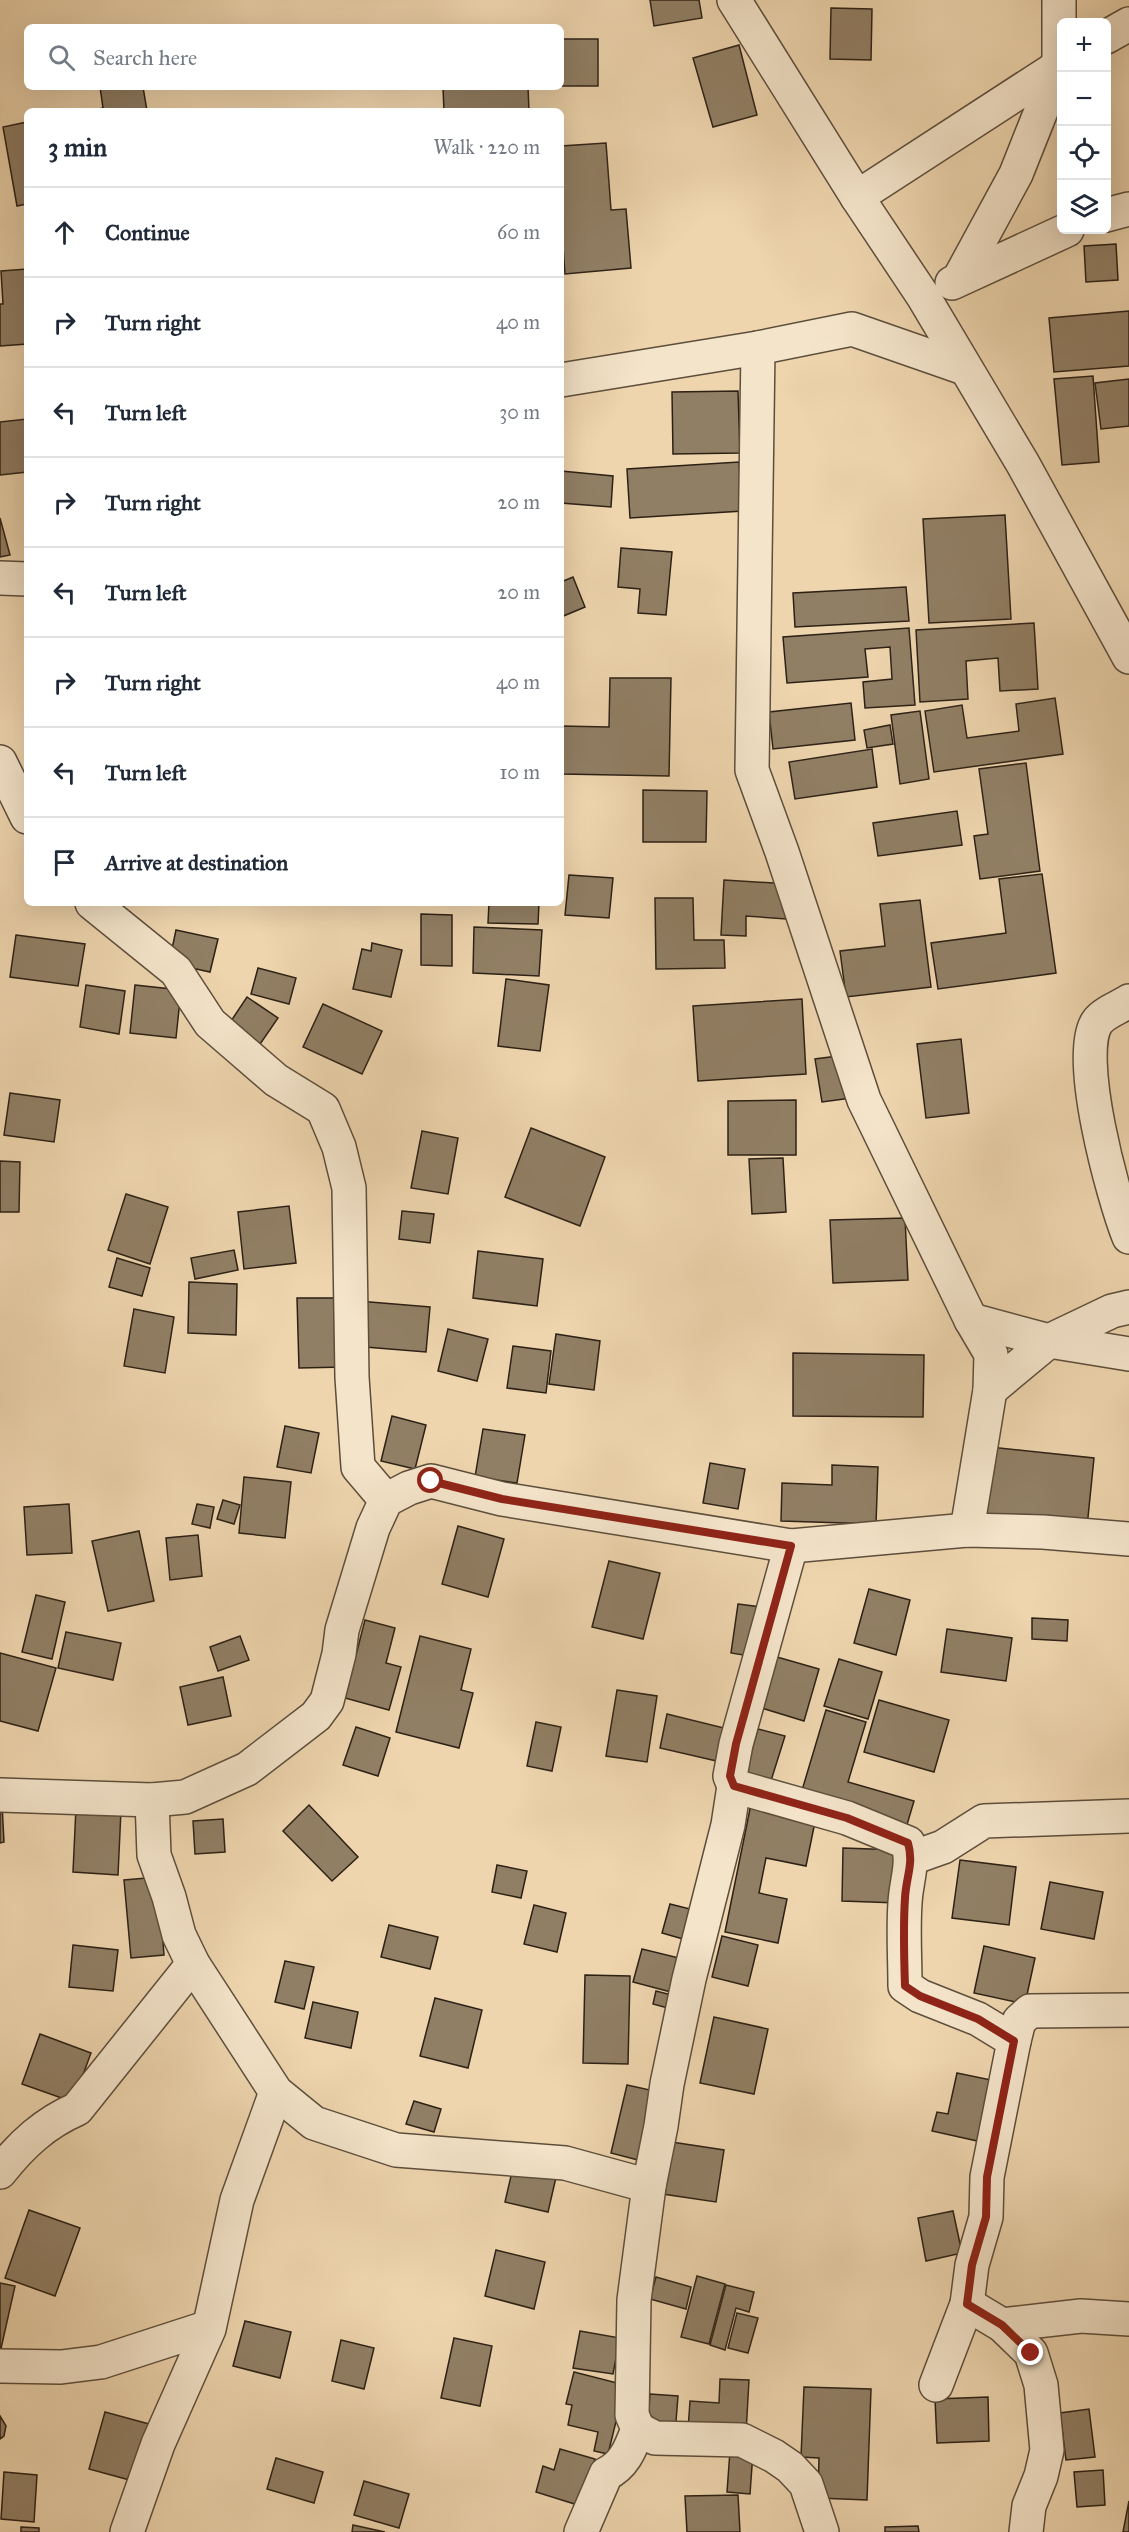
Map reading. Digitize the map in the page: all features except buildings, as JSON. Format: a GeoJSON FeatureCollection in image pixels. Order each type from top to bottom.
{"type":"FeatureCollection","features":[{"type":"Feature","properties":{"kind":"street"},"geometry":{"type":"LineString","coordinates":[[734,0],[858,197],[924,296],[964,368],[1023,464],[1129,657]]}},
{"type":"Feature","properties":{"kind":"street"},"geometry":{"type":"LineString","coordinates":[[1059,0],[1059,18]]}},
{"type":"Feature","properties":{"kind":"street"},"geometry":{"type":"LineString","coordinates":[[1111,35],[1129,24]]}},
{"type":"Feature","properties":{"kind":"street"},"geometry":{"type":"LineString","coordinates":[[858,197],[1057,67]]}},
{"type":"Feature","properties":{"kind":"street"},"geometry":{"type":"LineString","coordinates":[[959,279],[1016,174],[1057,72]]}},
{"type":"Feature","properties":{"kind":"street"},"geometry":{"type":"LineString","coordinates":[[1111,214],[1129,209]]}},
{"type":"Feature","properties":{"kind":"street"},"geometry":{"type":"LineString","coordinates":[[924,296],[1058,234]]}},
{"type":"Feature","properties":{"kind":"street"},"geometry":{"type":"LineString","coordinates":[[564,380],[758,348],[852,329],[964,368]]}},
{"type":"Feature","properties":{"kind":"street"},"geometry":{"type":"LineString","coordinates":[[758,348],[752,770],[782,852],[864,1100],[892,1153],[971,1320],[991,1354],[990,1389],[967,1530]]}},
{"type":"Feature","properties":{"kind":"street"},"geometry":{"type":"LineString","coordinates":[[0,578],[24,579]]}},
{"type":"Feature","properties":{"kind":"street"},"geometry":{"type":"LineString","coordinates":[[0,762],[24,811]]}},
{"type":"Feature","properties":{"kind":"street"},"geometry":{"type":"LineString","coordinates":[[96,906],[176,970],[210,1023],[276,1080],[323,1109],[339,1147],[349,1188],[352,1377],[358,1467],[386,1500]]}},
{"type":"Feature","properties":{"kind":"street"},"geometry":{"type":"LineString","coordinates":[[1129,1001],[1098,1021],[1089,1045],[1096,1117],[1121,1216],[1129,1237]]}},
{"type":"Feature","properties":{"kind":"street"},"geometry":{"type":"LineString","coordinates":[[990,1389],[1049,1341],[1112,1311],[1129,1306]]}},
{"type":"Feature","properties":{"kind":"street"},"geometry":{"type":"LineString","coordinates":[[971,1320],[1049,1341],[1129,1354]]}},
{"type":"Feature","properties":{"kind":"street"},"geometry":{"type":"LineString","coordinates":[[0,1795],[152,1800],[185,1797],[247,1769],[316,1716],[327,1701],[345,1619],[373,1528],[386,1500],[409,1488],[431,1481],[502,1499],[791,1546],[967,1530],[1043,1532],[1129,1539]]}},
{"type":"Feature","properties":{"kind":"street"},"geometry":{"type":"LineString","coordinates":[[581,2532],[606,2474],[617,2469],[630,2450],[638,2429],[633,2415],[634,2300],[649,2186],[689,1979],[728,1825],[734,1786],[730,1776],[736,1744],[791,1546]]}},
{"type":"Feature","properties":{"kind":"street"},"geometry":{"type":"LineString","coordinates":[[734,1786],[864,1824],[908,1843],[912,1858],[905,1894],[905,1986],[920,1996],[978,2019],[1014,2041]]}},
{"type":"Feature","properties":{"kind":"street"},"geometry":{"type":"LineString","coordinates":[[152,1800],[154,1855],[179,1935],[193,1964],[276,2092],[314,2123],[396,2150],[565,2163],[649,2186]]}},
{"type":"Feature","properties":{"kind":"street"},"geometry":{"type":"LineString","coordinates":[[912,1858],[943,1847],[984,1821],[1129,1816]]}},
{"type":"Feature","properties":{"kind":"street"},"geometry":{"type":"LineString","coordinates":[[0,2172],[20,2147],[53,2119],[77,2109],[193,1964]]}},
{"type":"Feature","properties":{"kind":"street"},"geometry":{"type":"LineString","coordinates":[[936,2385],[967,2304],[972,2265],[986,2217],[987,2177],[1019,2021],[1030,2011],[1129,2010]]}},
{"type":"Feature","properties":{"kind":"street"},"geometry":{"type":"LineString","coordinates":[[127,2532],[158,2444],[178,2403],[209,2327],[237,2200],[276,2092]]}},
{"type":"Feature","properties":{"kind":"street"},"geometry":{"type":"LineString","coordinates":[[967,2304],[1002,2325],[1031,2353],[1042,2395],[1047,2450],[1041,2476],[1029,2506],[1026,2532]]}},
{"type":"Feature","properties":{"kind":"street"},"geometry":{"type":"LineString","coordinates":[[1002,2325],[1081,2316],[1129,2319]]}},
{"type":"Feature","properties":{"kind":"street"},"geometry":{"type":"LineString","coordinates":[[0,2366],[61,2367],[101,2362],[209,2327]]}},
{"type":"Feature","properties":{"kind":"street"},"geometry":{"type":"LineString","coordinates":[[638,2429],[655,2438],[742,2440],[774,2456],[790,2467],[806,2484],[822,2532]]}},
{"type":"Feature","properties":{"kind":"route"},"geometry":{"type":"LineString","coordinates":[[431,1481],[502,1499],[620,1516],[791,1546],[736,1744],[730,1776],[734,1786],[847,1818],[908,1843],[912,1858],[905,1894],[903,1932],[905,1986],[920,1996],[978,2019],[1014,2041],[987,2177],[986,2217],[972,2265],[967,2304],[1002,2325],[1031,2353]]}}]}
